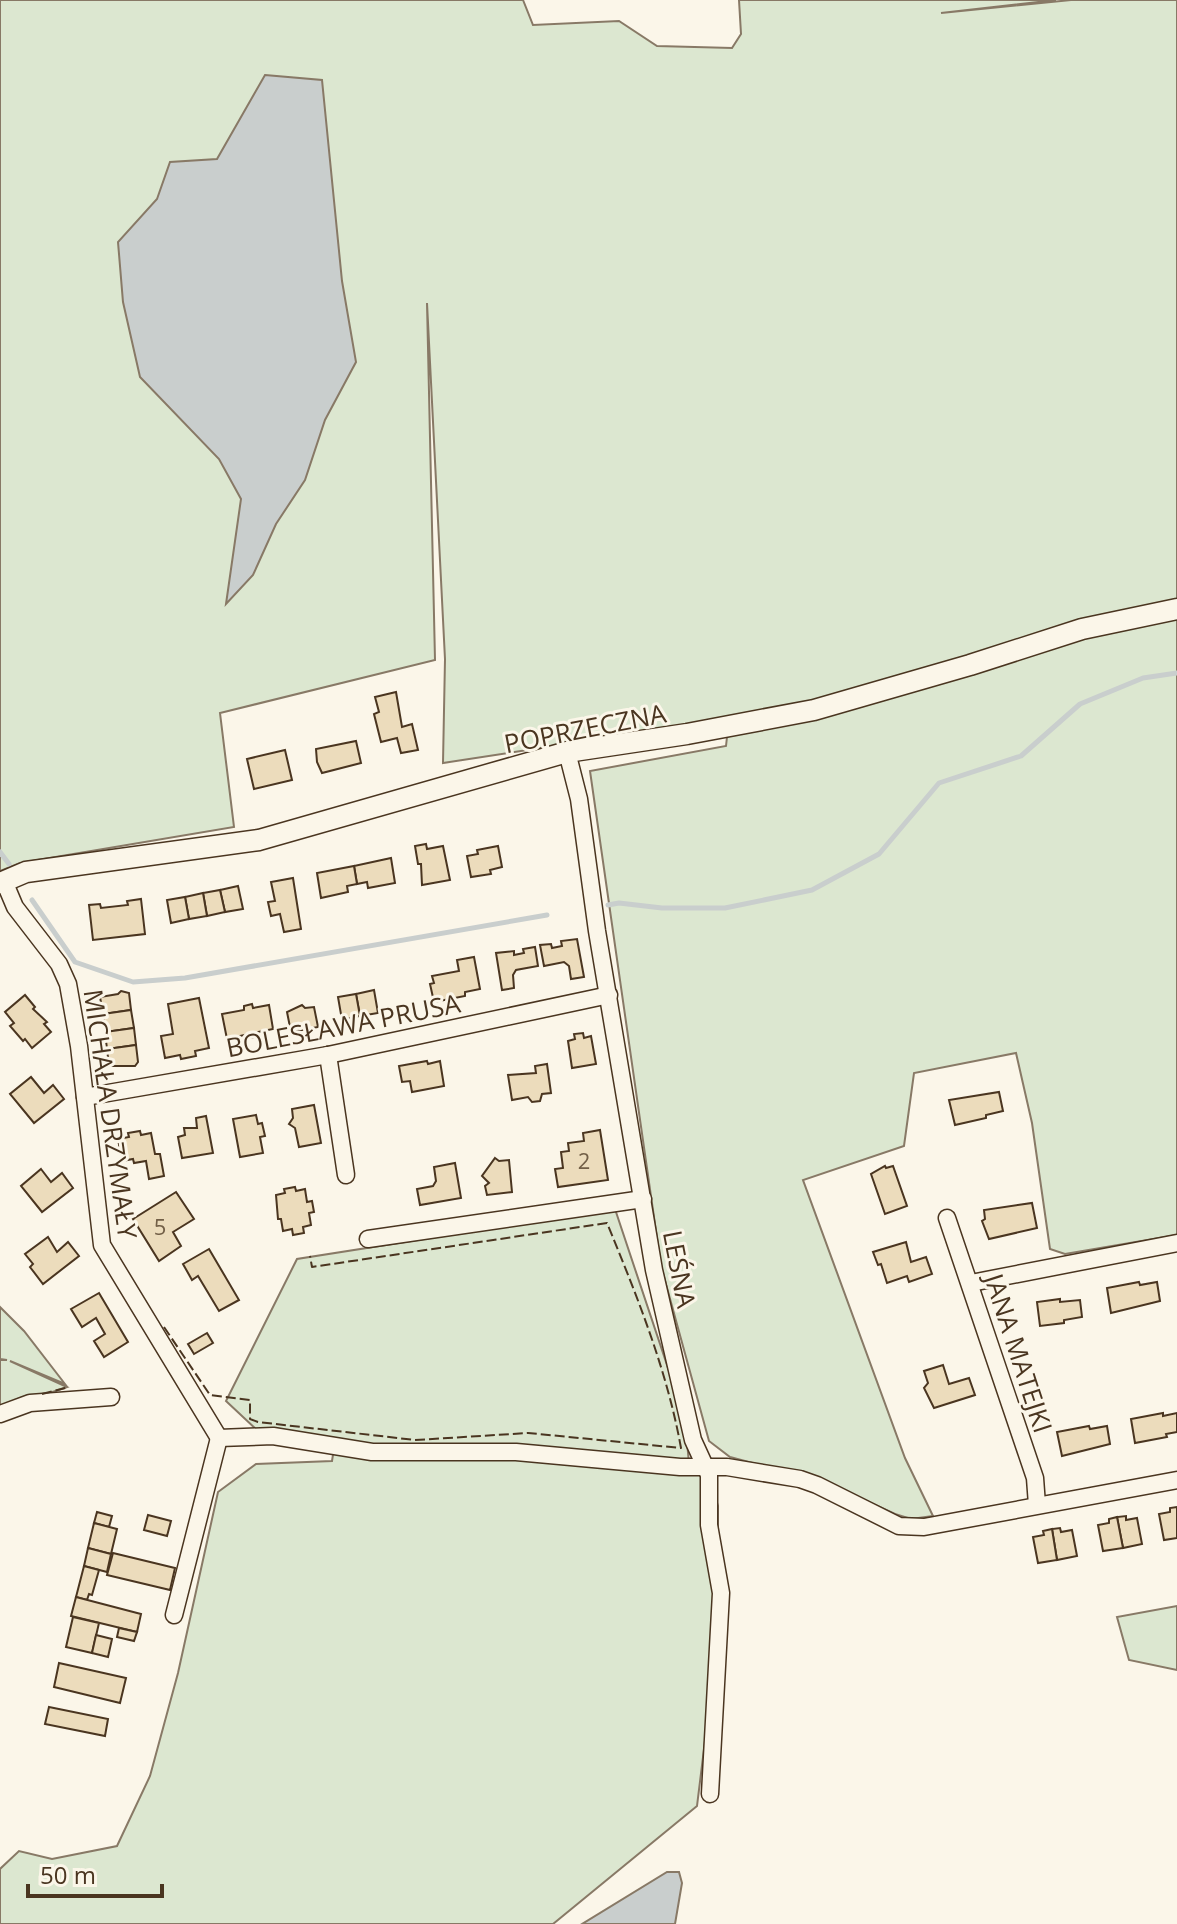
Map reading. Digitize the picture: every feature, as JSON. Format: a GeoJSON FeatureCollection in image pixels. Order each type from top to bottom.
{"type":"FeatureCollection","features":[{"type":"Feature","properties":{"kind":"street","name":"POPRZECZNA"},"geometry":{"type":"LineString","coordinates":[[2,882],[26,872],[259,840],[567,752],[814,710],[1082,629],[1177,609]]}},
{"type":"Feature","properties":{"kind":"street","name":"LEŚNA"},"geometry":{"type":"LineString","coordinates":[[567,752],[579,799],[597,931],[654,1270],[693,1440],[709,1475],[709,1525],[721,1593],[710,1794]]}},
{"type":"Feature","properties":{"kind":"street","name":"MICHAŁA DRZYMAŁY"},"geometry":{"type":"LineString","coordinates":[[2,882],[15,907],[59,964],[68,984],[102,1245],[219,1438]]}},
{"type":"Feature","properties":{"kind":"street","name":"BOLESŁAWA PRUSA"},"geometry":{"type":"LineString","coordinates":[[85,1097],[328,1055],[609,995]]}},
{"type":"Feature","properties":{"kind":"street"},"geometry":{"type":"LineString","coordinates":[[328,1055],[346,1175]]}},
{"type":"Feature","properties":{"kind":"street"},"geometry":{"type":"LineString","coordinates":[[368,1239],[643,1199]]}},
{"type":"Feature","properties":{"kind":"street","name":"JANA MATEJKI"},"geometry":{"type":"LineString","coordinates":[[947,1218],[1035,1478],[1037,1505]]}},
{"type":"Feature","properties":{"kind":"street"},"geometry":{"type":"LineString","coordinates":[[971,1283],[1177,1243]]}},
{"type":"Feature","properties":{"kind":"street"},"geometry":{"type":"LineString","coordinates":[[0,1414],[30,1403],[111,1397]]}},
{"type":"Feature","properties":{"kind":"street"},"geometry":{"type":"LineString","coordinates":[[174,1615],[219,1438],[273,1436],[372,1452],[516,1452],[680,1467],[727,1467],[800,1479],[899,1526],[924,1527],[1177,1480]]}},
{"type":"Feature","properties":{"kind":"green space"},"geometry":{"type":"Polygon","coordinates":[[[0,0],[523,0],[533,25],[619,21],[657,46],[732,48],[741,34],[739,0],[1056,0],[941,13],[1071,0],[1177,0],[1177,1235],[1065,1254],[1050,1249],[1032,1123],[1016,1053],[914,1073],[904,1146],[803,1180],[905,1458],[933,1516],[911,1519],[895,1514],[825,1482],[730,1457],[709,1441],[661,1266],[590,771],[726,746],[729,719],[443,763],[445,659],[427,303],[435,660],[220,713],[234,827],[20,863],[0,871],[0,0]]]}},
{"type":"Feature","properties":{"kind":"green space"},"geometry":{"type":"Polygon","coordinates":[[[615,1209],[685,1419],[690,1475],[708,1473],[718,1506],[718,1635],[697,1806],[553,1924],[0,1924],[0,1869],[19,1851],[52,1859],[117,1846],[150,1776],[178,1673],[218,1492],[256,1464],[332,1461],[335,1442],[257,1430],[226,1401],[297,1259],[615,1209]]]}},
{"type":"Feature","properties":{"kind":"green space"},"geometry":{"type":"Polygon","coordinates":[[[0,1307],[24,1331],[65,1384],[10,1361],[67,1387],[0,1410],[0,1360],[7,1360],[0,1359],[0,1307]]]}},
{"type":"Feature","properties":{"kind":"green space"},"geometry":{"type":"Polygon","coordinates":[[[1177,1606],[1177,1670],[1129,1660],[1117,1617],[1177,1606]]]}},
{"type":"Feature","properties":{"kind":"shaded area"},"geometry":{"type":"Polygon","coordinates":[[[265,75],[322,80],[342,281],[356,362],[325,420],[305,480],[276,524],[253,575],[226,604],[241,499],[219,459],[140,377],[123,302],[118,242],[157,199],[170,162],[217,159],[265,75]]]}},
{"type":"Feature","properties":{"kind":"shaded area"},"geometry":{"type":"Polygon","coordinates":[[[667,1872],[679,1872],[682,1883],[675,1924],[582,1924],[667,1872]]]}},
{"type":"Feature","properties":{"kind":"building"},"geometry":{"type":"Polygon","coordinates":[[[396,692],[402,727],[412,724],[418,750],[401,753],[397,738],[381,742],[374,714],[379,712],[375,697],[396,692]]]}},
{"type":"Feature","properties":{"kind":"building"},"geometry":{"type":"Polygon","coordinates":[[[356,741],[361,763],[322,773],[316,749],[356,741]]]}},
{"type":"Feature","properties":{"kind":"building"},"geometry":{"type":"Polygon","coordinates":[[[285,750],[292,780],[254,789],[247,759],[285,750]]]}},
{"type":"Feature","properties":{"kind":"building"},"geometry":{"type":"Polygon","coordinates":[[[426,844],[427,849],[443,846],[450,880],[422,885],[421,864],[418,864],[415,846],[426,844]]]}},
{"type":"Feature","properties":{"kind":"building"},"geometry":{"type":"Polygon","coordinates":[[[498,846],[502,867],[490,870],[491,874],[471,877],[467,856],[478,854],[477,850],[498,846]]]}},
{"type":"Feature","properties":{"kind":"building"},"geometry":{"type":"Polygon","coordinates":[[[391,858],[395,883],[368,888],[367,882],[357,884],[354,866],[391,858]]]}},
{"type":"Feature","properties":{"kind":"building"},"geometry":{"type":"Polygon","coordinates":[[[354,866],[357,884],[347,886],[348,892],[321,898],[317,873],[354,866]]]}},
{"type":"Feature","properties":{"kind":"building"},"geometry":{"type":"Polygon","coordinates":[[[293,878],[301,929],[284,932],[280,914],[271,916],[268,902],[275,901],[271,882],[293,878]]]}},
{"type":"Feature","properties":{"kind":"building"},"geometry":{"type":"Polygon","coordinates":[[[238,886],[243,909],[225,912],[220,890],[238,886]]]}},
{"type":"Feature","properties":{"kind":"building"},"geometry":{"type":"Polygon","coordinates":[[[220,890],[225,912],[207,916],[203,893],[220,890]]]}},
{"type":"Feature","properties":{"kind":"building"},"geometry":{"type":"Polygon","coordinates":[[[203,893],[207,916],[189,919],[185,897],[203,893]]]}},
{"type":"Feature","properties":{"kind":"building"},"geometry":{"type":"Polygon","coordinates":[[[185,897],[189,919],[171,923],[167,900],[185,897]]]}},
{"type":"Feature","properties":{"kind":"building"},"geometry":{"type":"Polygon","coordinates":[[[141,899],[145,934],[93,940],[89,905],[100,904],[101,908],[128,905],[127,901],[141,899]]]}},
{"type":"Feature","properties":{"kind":"building"},"geometry":{"type":"Polygon","coordinates":[[[577,939],[584,977],[571,979],[569,966],[564,962],[544,966],[540,945],[551,944],[552,948],[562,946],[561,941],[577,939]]]}},
{"type":"Feature","properties":{"kind":"building"},"geometry":{"type":"Polygon","coordinates":[[[535,947],[538,966],[516,970],[513,975],[514,988],[502,990],[496,953],[514,951],[514,955],[524,953],[523,949],[535,947]]]}},
{"type":"Feature","properties":{"kind":"building"},"geometry":{"type":"Polygon","coordinates":[[[474,957],[480,989],[465,992],[465,996],[434,1002],[430,984],[434,983],[432,976],[459,971],[457,960],[474,957]]]}},
{"type":"Feature","properties":{"kind":"building"},"geometry":{"type":"Polygon","coordinates":[[[374,990],[378,1013],[360,1016],[356,994],[374,990]]]}},
{"type":"Feature","properties":{"kind":"building"},"geometry":{"type":"Polygon","coordinates":[[[121,991],[129,993],[131,1010],[103,1014],[100,997],[121,991]]]}},
{"type":"Feature","properties":{"kind":"building"},"geometry":{"type":"Polygon","coordinates":[[[356,994],[360,1016],[342,1020],[338,997],[356,994]]]}},
{"type":"Feature","properties":{"kind":"building"},"geometry":{"type":"Polygon","coordinates":[[[25,995],[35,1007],[33,1009],[47,1022],[44,1024],[51,1032],[32,1048],[10,1026],[14,1023],[5,1012],[25,995]]]}},
{"type":"Feature","properties":{"kind":"building"},"geometry":{"type":"Polygon","coordinates":[[[199,998],[209,1048],[195,1051],[196,1056],[165,1058],[161,1036],[173,1034],[168,1004],[199,998]]]}},
{"type":"Feature","properties":{"kind":"building"},"geometry":{"type":"Polygon","coordinates":[[[252,1004],[253,1008],[269,1005],[273,1029],[258,1032],[259,1036],[250,1038],[249,1034],[227,1039],[222,1014],[244,1010],[244,1006],[252,1004]]]}},
{"type":"Feature","properties":{"kind":"building"},"geometry":{"type":"Polygon","coordinates":[[[302,1005],[305,1008],[314,1007],[318,1027],[291,1032],[287,1012],[302,1005]]]}},
{"type":"Feature","properties":{"kind":"building"},"geometry":{"type":"Polygon","coordinates":[[[131,1010],[134,1028],[105,1032],[103,1014],[131,1010]]]}},
{"type":"Feature","properties":{"kind":"building"},"geometry":{"type":"Polygon","coordinates":[[[134,1028],[136,1045],[107,1049],[105,1032],[134,1028]]]}},
{"type":"Feature","properties":{"kind":"building"},"geometry":{"type":"Polygon","coordinates":[[[583,1033],[584,1038],[591,1036],[596,1064],[572,1068],[568,1041],[575,1039],[574,1034],[583,1033]]]}},
{"type":"Feature","properties":{"kind":"building"},"geometry":{"type":"Polygon","coordinates":[[[136,1045],[138,1062],[135,1066],[109,1066],[107,1049],[136,1045]]]}},
{"type":"Feature","properties":{"kind":"building"},"geometry":{"type":"Polygon","coordinates":[[[427,1061],[428,1064],[440,1061],[444,1086],[412,1092],[410,1081],[402,1082],[399,1066],[427,1061]]]}},
{"type":"Feature","properties":{"kind":"building"},"geometry":{"type":"Polygon","coordinates":[[[547,1064],[551,1093],[542,1094],[540,1101],[532,1102],[528,1097],[512,1100],[508,1075],[536,1073],[535,1066],[547,1064]]]}},
{"type":"Feature","properties":{"kind":"building"},"geometry":{"type":"Polygon","coordinates":[[[31,1077],[44,1093],[53,1085],[64,1099],[34,1123],[10,1094],[31,1077]]]}},
{"type":"Feature","properties":{"kind":"building"},"geometry":{"type":"Polygon","coordinates":[[[999,1092],[1003,1111],[955,1125],[949,1100],[999,1092]]]}},
{"type":"Feature","properties":{"kind":"building"},"geometry":{"type":"Polygon","coordinates":[[[314,1105],[321,1143],[299,1147],[295,1128],[289,1124],[293,1118],[292,1109],[314,1105]]]}},
{"type":"Feature","properties":{"kind":"building"},"geometry":{"type":"Polygon","coordinates":[[[256,1115],[265,1136],[260,1137],[263,1153],[240,1157],[233,1119],[256,1115]]]}},
{"type":"Feature","properties":{"kind":"building"},"geometry":{"type":"Polygon","coordinates":[[[206,1116],[213,1153],[182,1158],[178,1137],[185,1135],[184,1128],[197,1128],[196,1118],[206,1116]]]}},
{"type":"Feature","properties":{"kind":"building"},"geometry":{"type":"Polygon","coordinates":[[[600,1130],[608,1180],[558,1187],[555,1169],[563,1168],[561,1152],[569,1151],[568,1143],[584,1141],[583,1133],[600,1130]]]}},
{"type":"Feature","properties":{"kind":"building"},"geometry":{"type":"Polygon","coordinates":[[[140,1131],[141,1135],[151,1133],[155,1154],[160,1154],[164,1176],[149,1179],[146,1161],[122,1161],[118,1139],[140,1131]]]}},
{"type":"Feature","properties":{"kind":"building"},"geometry":{"type":"Polygon","coordinates":[[[495,1158],[499,1161],[509,1160],[512,1192],[487,1195],[485,1186],[489,1183],[482,1176],[495,1158]]]}},
{"type":"Feature","properties":{"kind":"building"},"geometry":{"type":"Polygon","coordinates":[[[455,1163],[461,1198],[420,1205],[417,1189],[433,1186],[436,1181],[434,1167],[455,1163]]]}},
{"type":"Feature","properties":{"kind":"building"},"geometry":{"type":"Polygon","coordinates":[[[885,1166],[893,1166],[907,1206],[885,1214],[871,1174],[885,1166]]]}},
{"type":"Feature","properties":{"kind":"building"},"geometry":{"type":"Polygon","coordinates":[[[41,1169],[51,1182],[62,1173],[73,1188],[42,1212],[21,1186],[41,1169]]]}},
{"type":"Feature","properties":{"kind":"building"},"geometry":{"type":"Polygon","coordinates":[[[295,1187],[296,1191],[305,1189],[307,1202],[312,1201],[314,1212],[309,1213],[311,1225],[303,1227],[304,1233],[293,1235],[292,1229],[283,1231],[281,1219],[278,1219],[276,1195],[285,1193],[284,1189],[295,1187]]]}},
{"type":"Feature","properties":{"kind":"building"},"geometry":{"type":"Polygon","coordinates":[[[176,1192],[194,1219],[173,1232],[181,1246],[159,1261],[133,1219],[176,1192]]]}},
{"type":"Feature","properties":{"kind":"building"},"geometry":{"type":"Polygon","coordinates":[[[1032,1203],[1037,1228],[989,1239],[982,1221],[985,1219],[984,1210],[1032,1203]]]}},
{"type":"Feature","properties":{"kind":"building"},"geometry":{"type":"Polygon","coordinates":[[[48,1237],[57,1252],[68,1242],[79,1256],[43,1284],[30,1267],[33,1264],[25,1254],[48,1237]]]}},
{"type":"Feature","properties":{"kind":"building"},"geometry":{"type":"Polygon","coordinates":[[[906,1242],[911,1262],[926,1257],[932,1274],[909,1282],[907,1276],[887,1283],[873,1252],[906,1242]]]}},
{"type":"Feature","properties":{"kind":"building"},"geometry":{"type":"Polygon","coordinates":[[[209,1249],[239,1300],[219,1311],[198,1276],[192,1280],[183,1264],[209,1249]]]}},
{"type":"Feature","properties":{"kind":"building"},"geometry":{"type":"Polygon","coordinates":[[[1139,1282],[1140,1285],[1157,1282],[1160,1301],[1111,1313],[1107,1288],[1139,1282]]]}},
{"type":"Feature","properties":{"kind":"building"},"geometry":{"type":"Polygon","coordinates":[[[99,1293],[128,1342],[104,1357],[94,1341],[105,1334],[96,1318],[82,1327],[71,1309],[99,1293]]]}},
{"type":"Feature","properties":{"kind":"building"},"geometry":{"type":"Polygon","coordinates":[[[1060,1299],[1060,1302],[1080,1300],[1082,1317],[1040,1326],[1037,1302],[1060,1299]]]}},
{"type":"Feature","properties":{"kind":"building"},"geometry":{"type":"Polygon","coordinates":[[[207,1333],[213,1343],[194,1354],[188,1344],[207,1333]]]}},
{"type":"Feature","properties":{"kind":"building"},"geometry":{"type":"Polygon","coordinates":[[[943,1365],[949,1384],[969,1378],[975,1395],[934,1408],[924,1388],[928,1383],[924,1371],[943,1365]]]}},
{"type":"Feature","properties":{"kind":"building"},"geometry":{"type":"Polygon","coordinates":[[[1163,1413],[1163,1416],[1177,1413],[1177,1432],[1135,1443],[1131,1419],[1163,1413]]]}},
{"type":"Feature","properties":{"kind":"building"},"geometry":{"type":"Polygon","coordinates":[[[1089,1426],[1090,1429],[1107,1426],[1110,1444],[1062,1456],[1057,1432],[1089,1426]]]}},
{"type":"Feature","properties":{"kind":"building"},"geometry":{"type":"Polygon","coordinates":[[[1177,1507],[1177,1538],[1164,1540],[1159,1514],[1177,1507]]]}},
{"type":"Feature","properties":{"kind":"building"},"geometry":{"type":"Polygon","coordinates":[[[97,1512],[112,1516],[109,1527],[94,1523],[97,1512]]]}},
{"type":"Feature","properties":{"kind":"building"},"geometry":{"type":"Polygon","coordinates":[[[148,1515],[171,1521],[167,1536],[144,1530],[148,1515]]]}},
{"type":"Feature","properties":{"kind":"building"},"geometry":{"type":"Polygon","coordinates":[[[1126,1516],[1126,1520],[1137,1518],[1142,1544],[1123,1548],[1117,1517],[1126,1516]]]}},
{"type":"Feature","properties":{"kind":"building"},"geometry":{"type":"Polygon","coordinates":[[[1117,1517],[1123,1548],[1103,1551],[1098,1525],[1109,1523],[1109,1519],[1117,1517]]]}},
{"type":"Feature","properties":{"kind":"building"},"geometry":{"type":"Polygon","coordinates":[[[94,1523],[117,1529],[111,1554],[88,1548],[94,1523]]]}},
{"type":"Feature","properties":{"kind":"building"},"geometry":{"type":"Polygon","coordinates":[[[1060,1528],[1061,1532],[1072,1530],[1077,1556],[1057,1560],[1052,1529],[1060,1528]]]}},
{"type":"Feature","properties":{"kind":"building"},"geometry":{"type":"Polygon","coordinates":[[[1052,1529],[1057,1560],[1038,1563],[1033,1537],[1044,1535],[1043,1531],[1052,1529]]]}},
{"type":"Feature","properties":{"kind":"building"},"geometry":{"type":"Polygon","coordinates":[[[88,1548],[111,1554],[107,1572],[84,1566],[88,1548]]]}},
{"type":"Feature","properties":{"kind":"building"},"geometry":{"type":"Polygon","coordinates":[[[113,1553],[175,1568],[170,1590],[107,1575],[113,1553]]]}},
{"type":"Feature","properties":{"kind":"building"},"geometry":{"type":"Polygon","coordinates":[[[84,1566],[99,1570],[92,1595],[89,1594],[87,1600],[76,1597],[84,1566]]]}},
{"type":"Feature","properties":{"kind":"building"},"geometry":{"type":"Polygon","coordinates":[[[76,1597],[141,1614],[137,1632],[71,1616],[76,1597]]]}},
{"type":"Feature","properties":{"kind":"building"},"geometry":{"type":"Polygon","coordinates":[[[73,1617],[99,1623],[92,1653],[66,1647],[73,1617]]]}},
{"type":"Feature","properties":{"kind":"building"},"geometry":{"type":"Polygon","coordinates":[[[119,1628],[137,1632],[134,1641],[117,1637],[119,1628]]]}},
{"type":"Feature","properties":{"kind":"building"},"geometry":{"type":"Polygon","coordinates":[[[96,1635],[112,1639],[108,1657],[92,1653],[96,1635]]]}},
{"type":"Feature","properties":{"kind":"building"},"geometry":{"type":"Polygon","coordinates":[[[59,1663],[126,1678],[120,1703],[54,1687],[59,1663]]]}},
{"type":"Feature","properties":{"kind":"building"},"geometry":{"type":"Polygon","coordinates":[[[49,1707],[108,1719],[105,1736],[45,1724],[49,1707]]]}},
{"type":"Feature","properties":{"kind":"waterway"},"geometry":{"type":"LineString","coordinates":[[608,905],[725,908],[812,890],[879,854],[939,783],[1021,756],[1080,704],[1143,678],[1177,673]]}},
{"type":"Feature","properties":{"kind":"waterway"},"geometry":{"type":"LineString","coordinates":[[0,852],[9,864]]}},
{"type":"Feature","properties":{"kind":"waterway"},"geometry":{"type":"LineString","coordinates":[[32,900],[75,962],[133,982],[185,978],[547,915]]}},
{"type":"Feature","properties":{"kind":"fence"},"geometry":{"type":"LineString","coordinates":[[164,1327],[210,1395],[250,1400],[250,1419],[258,1422],[415,1440],[528,1433],[681,1448],[659,1362],[607,1223],[312,1267],[310,1256]]}},
{"type":"Feature","properties":{"kind":"fence"},"geometry":{"type":"LineString","coordinates":[[42,1394],[69,1387]]}}]}
